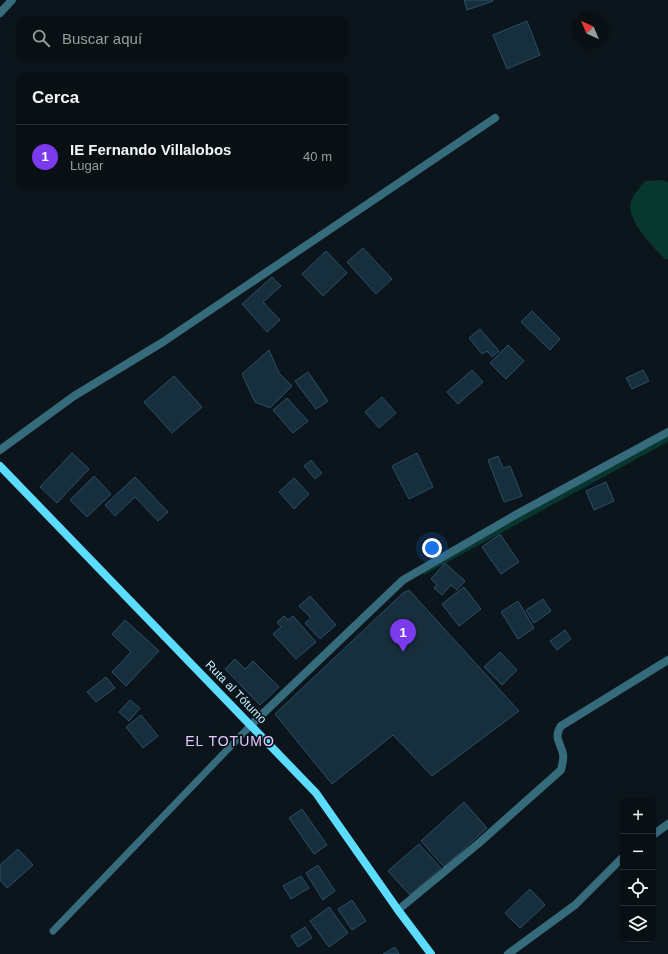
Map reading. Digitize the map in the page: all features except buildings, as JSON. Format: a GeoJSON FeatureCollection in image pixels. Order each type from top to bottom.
{"type":"FeatureCollection","features":[{"type":"Feature","properties":{"kind":"main road","name":"Ruta al Tótumo"},"geometry":{"type":"LineString","coordinates":[[0,466],[316,793],[398,910],[431,954]]}},
{"type":"Feature","properties":{"kind":"street"},"geometry":{"type":"LineString","coordinates":[[0,13],[12,0]]}},
{"type":"Feature","properties":{"kind":"street"},"geometry":{"type":"LineString","coordinates":[[0,450],[74,396],[163,342],[496,118]]}},
{"type":"Feature","properties":{"kind":"street"},"geometry":{"type":"LineString","coordinates":[[251,725],[403,580],[517,514],[668,432]]}},
{"type":"Feature","properties":{"kind":"street"},"geometry":{"type":"LineString","coordinates":[[398,910],[479,843],[561,770],[564,755],[558,740],[557,732],[561,726],[668,660]]}},
{"type":"Feature","properties":{"kind":"street"},"geometry":{"type":"LineString","coordinates":[[654,834],[668,824]]}},
{"type":"Feature","properties":{"kind":"street"},"geometry":{"type":"LineString","coordinates":[[508,954],[575,905],[620,860]]}},
{"type":"Feature","properties":{"kind":"lane"},"geometry":{"type":"LineString","coordinates":[[53,931],[251,725]]}},
{"type":"Feature","properties":{"kind":"shaded area"},"geometry":{"type":"Polygon","coordinates":[[[663,180],[668,182],[668,259],[665,259],[654,248],[642,233],[632,217],[630,209],[633,197],[645,181],[663,180]]]}},
{"type":"Feature","properties":{"kind":"waterway"},"geometry":{"type":"LineString","coordinates":[[424,572],[668,439]]}},
{"type":"Feature","properties":{"kind":"place","name":"IE Fernando Villalobos"},"geometry":{"type":"Point","coordinates":[403,652]}},
{"type":"Feature","properties":{"kind":"district","name":"EL TOTUMO"},"geometry":{"type":"Point","coordinates":[230,741]}}]}
